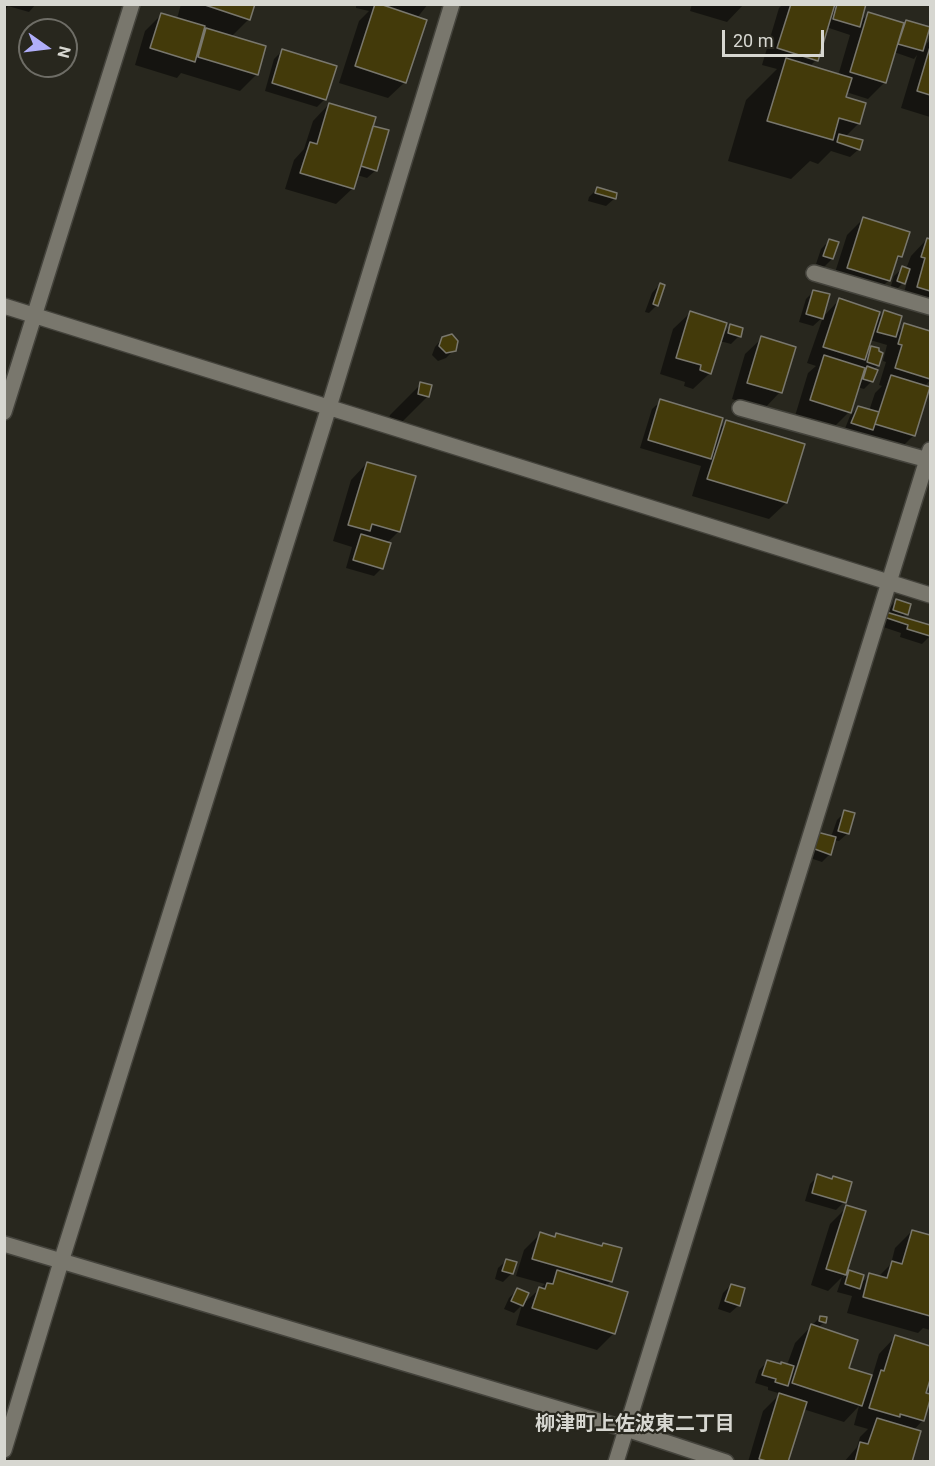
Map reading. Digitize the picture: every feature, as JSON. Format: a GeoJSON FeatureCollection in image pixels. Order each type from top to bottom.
{"type":"FeatureCollection","features":[{"type":"Feature","properties":{"kind":"street"},"geometry":{"type":"LineString","coordinates":[[4,412],[132,4]]}},
{"type":"Feature","properties":{"kind":"street"},"geometry":{"type":"LineString","coordinates":[[4,1450],[452,4]]}},
{"type":"Feature","properties":{"kind":"street"},"geometry":{"type":"LineString","coordinates":[[814,273],[930,307]]}},
{"type":"Feature","properties":{"kind":"street"},"geometry":{"type":"LineString","coordinates":[[4,306],[930,595]]}},
{"type":"Feature","properties":{"kind":"street"},"geometry":{"type":"LineString","coordinates":[[616,1461],[929,455],[740,408]]}},
{"type":"Feature","properties":{"kind":"street"},"geometry":{"type":"LineString","coordinates":[[4,1244],[626,1429],[726,1461]]}},
{"type":"Feature","properties":{"kind":"building"},"geometry":{"type":"Polygon","coordinates":[[[202,4],[255,4],[250,20],[202,4]]]}},
{"type":"Feature","properties":{"kind":"building"},"geometry":{"type":"Polygon","coordinates":[[[375,4],[427,20],[406,83],[355,66],[375,4]]]}},
{"type":"Feature","properties":{"kind":"building"},"geometry":{"type":"Polygon","coordinates":[[[791,4],[835,4],[818,61],[777,48],[791,4]]]}},
{"type":"Feature","properties":{"kind":"building"},"geometry":{"type":"Polygon","coordinates":[[[837,4],[866,4],[860,27],[833,19],[837,4]]]}},
{"type":"Feature","properties":{"kind":"building"},"geometry":{"type":"Polygon","coordinates":[[[868,12],[904,23],[886,83],[850,72],[868,12]]]}},
{"type":"Feature","properties":{"kind":"building"},"geometry":{"type":"Polygon","coordinates":[[[161,13],[205,26],[195,62],[150,48],[161,13]]]}},
{"type":"Feature","properties":{"kind":"building"},"geometry":{"type":"Polygon","coordinates":[[[906,20],[930,27],[923,51],[898,44],[906,20]]]}},
{"type":"Feature","properties":{"kind":"building"},"geometry":{"type":"Polygon","coordinates":[[[206,28],[266,46],[258,75],[198,57],[206,28]]]}},
{"type":"Feature","properties":{"kind":"building"},"geometry":{"type":"Polygon","coordinates":[[[930,47],[930,95],[917,91],[930,47]]]}},
{"type":"Feature","properties":{"kind":"building"},"geometry":{"type":"Polygon","coordinates":[[[282,49],[337,66],[326,100],[272,83],[282,49]]]}},
{"type":"Feature","properties":{"kind":"building"},"geometry":{"type":"Polygon","coordinates":[[[786,58],[852,78],[846,97],[866,103],[860,124],[839,118],[833,140],[767,121],[786,58]]]}},
{"type":"Feature","properties":{"kind":"building"},"geometry":{"type":"Polygon","coordinates":[[[329,103],[376,117],[354,189],[300,173],[310,142],[317,144],[329,103]]]}},
{"type":"Feature","properties":{"kind":"building"},"geometry":{"type":"Polygon","coordinates":[[[373,126],[389,130],[377,171],[361,166],[373,126]]]}},
{"type":"Feature","properties":{"kind":"building"},"geometry":{"type":"Polygon","coordinates":[[[839,134],[863,140],[860,150],[837,142],[839,134]]]}},
{"type":"Feature","properties":{"kind":"building"},"geometry":{"type":"Polygon","coordinates":[[[597,187],[617,193],[616,199],[595,193],[597,187]]]}},
{"type":"Feature","properties":{"kind":"building"},"geometry":{"type":"Polygon","coordinates":[[[863,217],[910,232],[902,257],[898,256],[890,281],[847,268],[863,217]]]}},
{"type":"Feature","properties":{"kind":"building"},"geometry":{"type":"Polygon","coordinates":[[[927,238],[930,239],[930,291],[917,287],[925,258],[921,257],[927,238]]]}},
{"type":"Feature","properties":{"kind":"building"},"geometry":{"type":"Polygon","coordinates":[[[829,239],[839,242],[833,259],[823,256],[829,239]]]}},
{"type":"Feature","properties":{"kind":"building"},"geometry":{"type":"Polygon","coordinates":[[[902,266],[910,269],[905,284],[897,281],[902,266]]]}},
{"type":"Feature","properties":{"kind":"building"},"geometry":{"type":"Polygon","coordinates":[[[660,283],[665,285],[658,306],[653,304],[660,283]]]}},
{"type":"Feature","properties":{"kind":"building"},"geometry":{"type":"Polygon","coordinates":[[[813,290],[830,294],[823,319],[806,314],[813,290]]]}},
{"type":"Feature","properties":{"kind":"building"},"geometry":{"type":"Polygon","coordinates":[[[839,298],[880,312],[865,360],[823,347],[839,298]]]}},
{"type":"Feature","properties":{"kind":"building"},"geometry":{"type":"Polygon","coordinates":[[[884,310],[902,316],[896,337],[877,332],[884,310]]]}},
{"type":"Feature","properties":{"kind":"building"},"geometry":{"type":"Polygon","coordinates":[[[690,311],[727,323],[711,374],[700,370],[701,365],[676,358],[690,311]]]}},
{"type":"Feature","properties":{"kind":"building"},"geometry":{"type":"Polygon","coordinates":[[[904,323],[930,331],[930,379],[895,368],[902,345],[898,344],[904,323]]]}},
{"type":"Feature","properties":{"kind":"building"},"geometry":{"type":"Polygon","coordinates":[[[730,324],[743,328],[741,337],[728,333],[730,324]]]}},
{"type":"Feature","properties":{"kind":"building"},"geometry":{"type":"Polygon","coordinates":[[[452,334],[458,341],[456,351],[446,353],[439,346],[442,337],[452,334]]]}},
{"type":"Feature","properties":{"kind":"building"},"geometry":{"type":"Polygon","coordinates":[[[761,336],[796,347],[782,393],[747,383],[761,336]]]}},
{"type":"Feature","properties":{"kind":"building"},"geometry":{"type":"Polygon","coordinates":[[[871,346],[879,348],[879,351],[883,353],[879,366],[867,362],[871,346]]]}},
{"type":"Feature","properties":{"kind":"building"},"geometry":{"type":"Polygon","coordinates":[[[824,355],[865,368],[851,413],[810,400],[824,355]]]}},
{"type":"Feature","properties":{"kind":"building"},"geometry":{"type":"Polygon","coordinates":[[[867,366],[878,370],[873,382],[863,379],[867,366]]]}},
{"type":"Feature","properties":{"kind":"building"},"geometry":{"type":"Polygon","coordinates":[[[891,375],[930,387],[915,436],[875,424],[891,375]]]}},
{"type":"Feature","properties":{"kind":"building"},"geometry":{"type":"Polygon","coordinates":[[[420,382],[432,385],[429,397],[418,394],[420,382]]]}},
{"type":"Feature","properties":{"kind":"building"},"geometry":{"type":"Polygon","coordinates":[[[660,399],[723,418],[711,459],[648,440],[660,399]]]}},
{"type":"Feature","properties":{"kind":"building"},"geometry":{"type":"Polygon","coordinates":[[[858,406],[879,412],[873,430],[851,423],[858,406]]]}},
{"type":"Feature","properties":{"kind":"building"},"geometry":{"type":"Polygon","coordinates":[[[726,420],[805,444],[787,503],[707,479],[726,420]]]}},
{"type":"Feature","properties":{"kind":"building"},"geometry":{"type":"Polygon","coordinates":[[[367,462],[416,476],[400,532],[372,524],[370,531],[348,525],[367,462]]]}},
{"type":"Feature","properties":{"kind":"building"},"geometry":{"type":"Polygon","coordinates":[[[361,534],[391,543],[383,569],[353,560],[361,534]]]}},
{"type":"Feature","properties":{"kind":"building"},"geometry":{"type":"Polygon","coordinates":[[[896,599],[911,604],[908,615],[893,610],[896,599]]]}},
{"type":"Feature","properties":{"kind":"building"},"geometry":{"type":"Polygon","coordinates":[[[886,612],[930,625],[930,636],[907,629],[908,625],[884,617],[886,612]]]}},
{"type":"Feature","properties":{"kind":"building"},"geometry":{"type":"Polygon","coordinates":[[[844,810],[855,813],[849,834],[838,831],[844,810]]]}},
{"type":"Feature","properties":{"kind":"building"},"geometry":{"type":"Polygon","coordinates":[[[817,832],[836,837],[831,855],[812,848],[817,832]]]}},
{"type":"Feature","properties":{"kind":"building"},"geometry":{"type":"Polygon","coordinates":[[[817,1174],[852,1182],[846,1203],[812,1193],[817,1174]]]}},
{"type":"Feature","properties":{"kind":"building"},"geometry":{"type":"Polygon","coordinates":[[[846,1205],[866,1211],[846,1275],[826,1269],[846,1205]]]}},
{"type":"Feature","properties":{"kind":"building"},"geometry":{"type":"Polygon","coordinates":[[[912,1230],[930,1235],[930,1316],[863,1297],[869,1273],[887,1278],[892,1261],[902,1264],[912,1230]]]}},
{"type":"Feature","properties":{"kind":"building"},"geometry":{"type":"Polygon","coordinates":[[[540,1232],[555,1237],[556,1233],[602,1246],[603,1243],[622,1248],[612,1282],[532,1259],[540,1232]]]}},
{"type":"Feature","properties":{"kind":"building"},"geometry":{"type":"Polygon","coordinates":[[[506,1259],[517,1262],[513,1274],[502,1271],[506,1259]]]}},
{"type":"Feature","properties":{"kind":"building"},"geometry":{"type":"Polygon","coordinates":[[[557,1270],[628,1292],[615,1334],[532,1308],[539,1287],[545,1289],[547,1283],[553,1284],[557,1270]]]}},
{"type":"Feature","properties":{"kind":"building"},"geometry":{"type":"Polygon","coordinates":[[[849,1270],[864,1275],[860,1289],[845,1284],[849,1270]]]}},
{"type":"Feature","properties":{"kind":"building"},"geometry":{"type":"Polygon","coordinates":[[[731,1284],[745,1288],[740,1306],[725,1301],[731,1284]]]}},
{"type":"Feature","properties":{"kind":"building"},"geometry":{"type":"Polygon","coordinates":[[[517,1288],[529,1293],[523,1306],[511,1301],[517,1288]]]}},
{"type":"Feature","properties":{"kind":"building"},"geometry":{"type":"Polygon","coordinates":[[[820,1316],[827,1317],[826,1323],[819,1321],[820,1316]]]}},
{"type":"Feature","properties":{"kind":"building"},"geometry":{"type":"Polygon","coordinates":[[[811,1324],[858,1340],[849,1368],[872,1375],[862,1406],[792,1383],[811,1324]]]}},
{"type":"Feature","properties":{"kind":"building"},"geometry":{"type":"Polygon","coordinates":[[[895,1335],[930,1346],[930,1380],[926,1393],[930,1394],[930,1400],[924,1421],[869,1408],[895,1335]]]}},
{"type":"Feature","properties":{"kind":"building"},"geometry":{"type":"Polygon","coordinates":[[[767,1360],[794,1366],[788,1386],[762,1375],[767,1360]]]}},
{"type":"Feature","properties":{"kind":"building"},"geometry":{"type":"Polygon","coordinates":[[[779,1393],[807,1402],[788,1462],[770,1462],[759,1459],[779,1393]]]}},
{"type":"Feature","properties":{"kind":"building"},"geometry":{"type":"Polygon","coordinates":[[[877,1418],[921,1431],[912,1462],[855,1462],[860,1442],[868,1444],[877,1418]]]}},
{"type":"Feature","properties":{"kind":"district","name":"柳津町上佐波東二丁目"},"geometry":{"type":"Point","coordinates":[635,1425]}}]}
